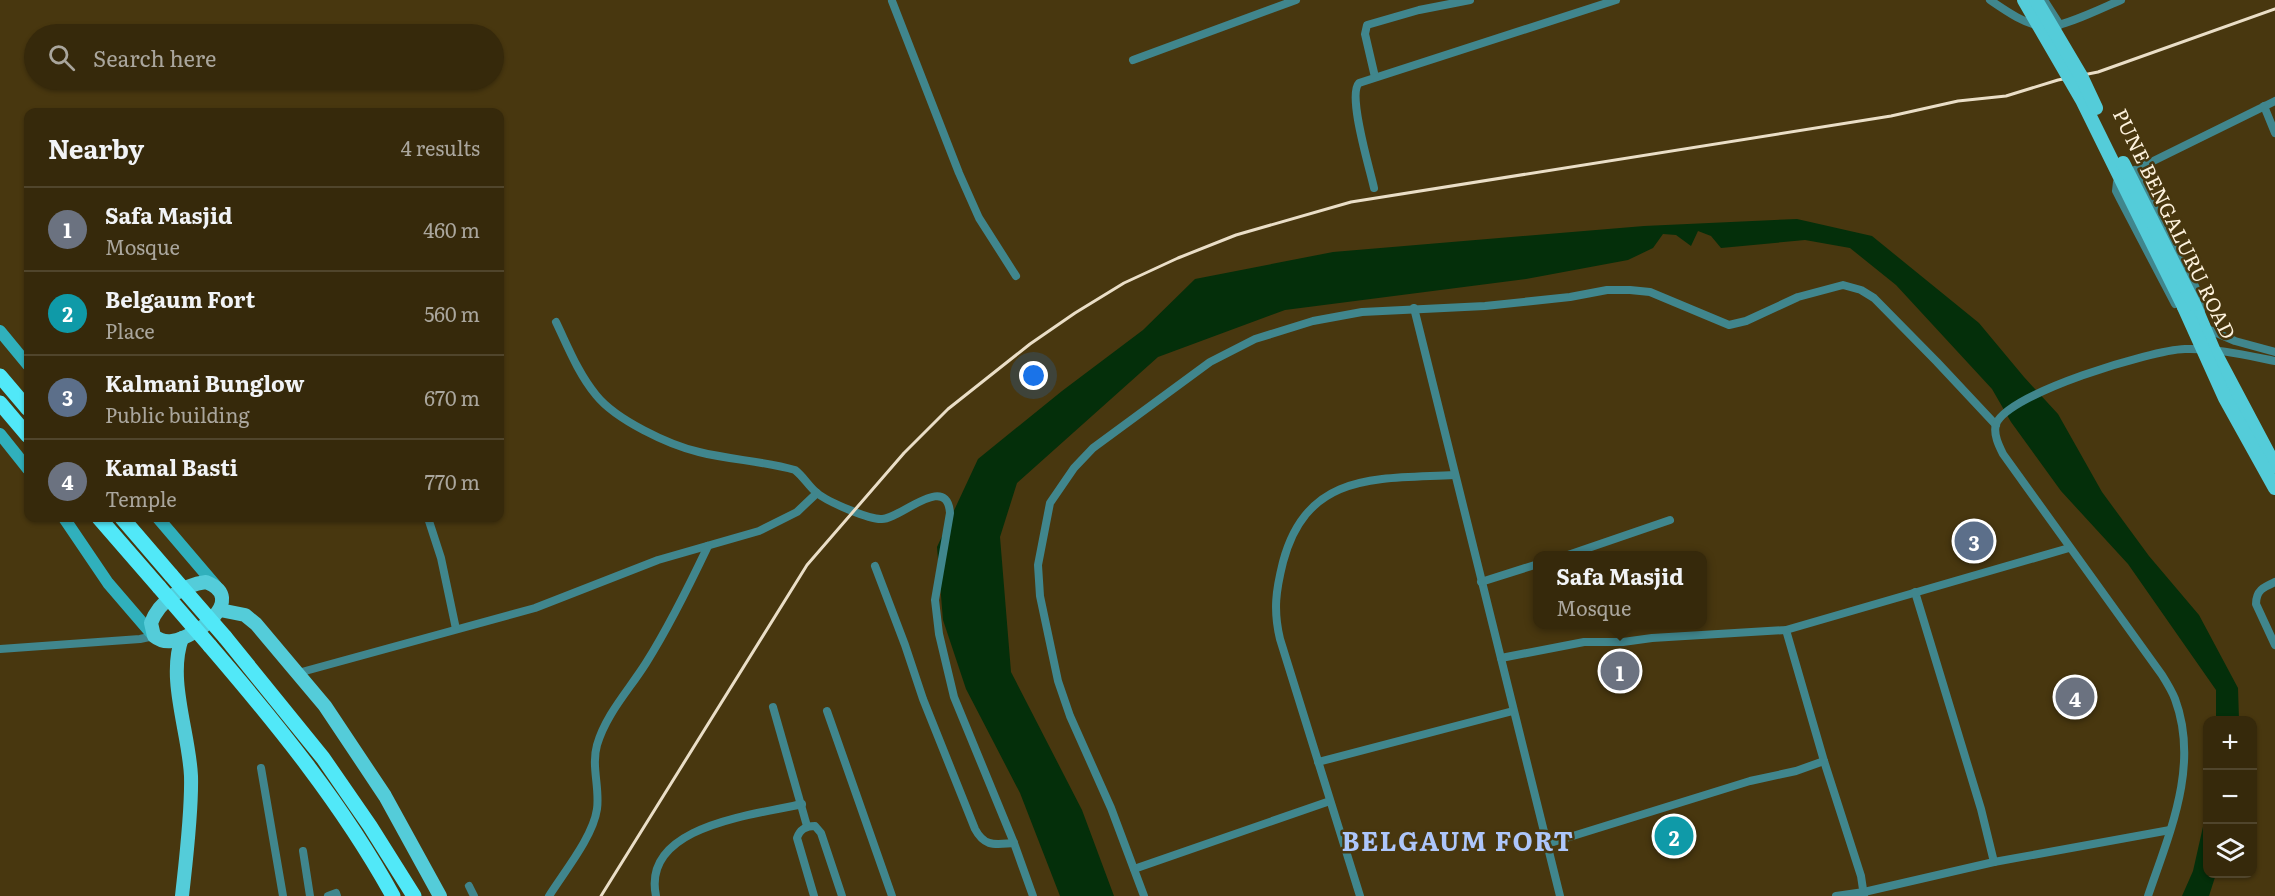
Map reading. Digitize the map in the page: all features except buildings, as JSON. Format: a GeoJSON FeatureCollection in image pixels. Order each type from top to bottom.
{"type":"FeatureCollection","features":[{"type":"Feature","properties":{"kind":"highway"},"geometry":{"type":"LineString","coordinates":[[0,375],[24,404]]}},
{"type":"Feature","properties":{"kind":"highway"},"geometry":{"type":"LineString","coordinates":[[0,403],[24,431]]}},
{"type":"Feature","properties":{"kind":"highway"},"geometry":{"type":"LineString","coordinates":[[102,522],[264,709],[357,834],[393,896]]}},
{"type":"Feature","properties":{"kind":"highway"},"geometry":{"type":"LineString","coordinates":[[125,522],[225,638],[322,758],[370,826],[414,896]]}},
{"type":"Feature","properties":{"kind":"main road"},"geometry":{"type":"LineString","coordinates":[[2024,0],[2082,100],[2195,316],[2225,398],[2275,488]]}},
{"type":"Feature","properties":{"kind":"main road","name":"PUNE BENGALURU ROAD"},"geometry":{"type":"LineString","coordinates":[[2036,0],[2081,76],[2195,316]]}},
{"type":"Feature","properties":{"kind":"main road","name":"PUNE BENGALURU ROAD"},"geometry":{"type":"LineString","coordinates":[[2208,349],[2275,466]]}},
{"type":"Feature","properties":{"kind":"main road"},"geometry":{"type":"LineString","coordinates":[[206,582],[216,586],[223,598],[220,610],[205,624],[182,638],[166,642],[153,634],[151,623],[154,616],[174,595],[196,583],[206,582]]}},
{"type":"Feature","properties":{"kind":"main road"},"geometry":{"type":"LineString","coordinates":[[220,610],[245,615],[270,640],[325,706],[385,796],[441,896]]}},
{"type":"Feature","properties":{"kind":"main road"},"geometry":{"type":"LineString","coordinates":[[182,638],[176,662],[191,778],[182,896]]}},
{"type":"Feature","properties":{"kind":"street"},"geometry":{"type":"LineString","coordinates":[[903,0],[890,1],[958,173],[979,218],[1016,276]]}},
{"type":"Feature","properties":{"kind":"street"},"geometry":{"type":"LineString","coordinates":[[1133,60],[1296,0]]}},
{"type":"Feature","properties":{"kind":"street"},"geometry":{"type":"LineString","coordinates":[[1375,77],[1365,34],[1367,25],[1419,10],[1470,0]]}},
{"type":"Feature","properties":{"kind":"street"},"geometry":{"type":"LineString","coordinates":[[1374,188],[1360,132],[1355,89],[1359,83],[1616,0]]}},
{"type":"Feature","properties":{"kind":"street"},"geometry":{"type":"LineString","coordinates":[[1990,0],[2032,24],[2048,27],[2060,25],[2121,0]]}},
{"type":"Feature","properties":{"kind":"street"},"geometry":{"type":"LineString","coordinates":[[2044,0],[2060,25]]}},
{"type":"Feature","properties":{"kind":"street"},"geometry":{"type":"LineString","coordinates":[[2275,102],[2135,170],[2117,182],[2116,191],[2179,312],[2195,316],[2235,341],[2275,352]]}},
{"type":"Feature","properties":{"kind":"street"},"geometry":{"type":"LineString","coordinates":[[2264,106],[2275,133]]}},
{"type":"Feature","properties":{"kind":"street"},"geometry":{"type":"LineString","coordinates":[[2135,170],[2195,286],[2202,309],[2195,316]]}},
{"type":"Feature","properties":{"kind":"street"},"geometry":{"type":"LineString","coordinates":[[1144,896],[1111,808],[1070,716],[1051,654],[1040,596],[1038,565],[1050,503],[1074,468],[1093,448],[1210,362],[1255,339],[1313,321],[1362,312],[1485,306],[1570,297],[1607,290],[1630,290],[1650,292],[1729,325],[1746,321],[1798,297],[1843,285],[1861,290],[1874,298],[1996,425]]}},
{"type":"Feature","properties":{"kind":"street"},"geometry":{"type":"LineString","coordinates":[[1414,308],[1560,896]]}},
{"type":"Feature","properties":{"kind":"street"},"geometry":{"type":"LineString","coordinates":[[556,322],[584,379],[597,397],[616,413],[666,442],[700,453],[795,470],[817,493],[879,520],[895,516],[923,499],[933,496],[941,497],[947,502],[950,513],[935,600],[939,634],[954,697],[1014,843],[1033,896]]}},
{"type":"Feature","properties":{"kind":"street"},"geometry":{"type":"LineString","coordinates":[[0,331],[24,359]]}},
{"type":"Feature","properties":{"kind":"street"},"geometry":{"type":"LineString","coordinates":[[2148,896],[2170,830],[2184,775],[2181,726],[2175,700],[2162,675],[2003,454],[1996,438],[1996,425],[2001,417],[2021,403],[2055,385],[2144,356],[2182,349],[2208,349],[2275,361]]}},
{"type":"Feature","properties":{"kind":"street"},"geometry":{"type":"LineString","coordinates":[[0,434],[24,464]]}},
{"type":"Feature","properties":{"kind":"street"},"geometry":{"type":"LineString","coordinates":[[1360,896],[1276,622],[1275,606],[1281,573],[1287,547],[1294,531],[1306,513],[1322,498],[1355,483],[1454,475]]}},
{"type":"Feature","properties":{"kind":"street"},"geometry":{"type":"LineString","coordinates":[[298,673],[535,608],[658,560],[759,531],[797,512],[817,493]]}},
{"type":"Feature","properties":{"kind":"street"},"geometry":{"type":"LineString","coordinates":[[1577,551],[1670,520]]}},
{"type":"Feature","properties":{"kind":"street"},"geometry":{"type":"LineString","coordinates":[[0,649],[140,639],[153,634],[108,583],[67,522]]}},
{"type":"Feature","properties":{"kind":"street"},"geometry":{"type":"LineString","coordinates":[[161,522],[216,586]]}},
{"type":"Feature","properties":{"kind":"street"},"geometry":{"type":"LineString","coordinates":[[429,522],[441,558],[456,629]]}},
{"type":"Feature","properties":{"kind":"street"},"geometry":{"type":"LineString","coordinates":[[549,896],[596,816],[595,759],[597,745],[616,706],[645,666],[674,617],[708,546]]}},
{"type":"Feature","properties":{"kind":"street"},"geometry":{"type":"LineString","coordinates":[[1501,658],[1584,642],[1623,642],[1652,638],[1786,630],[2069,548]]}},
{"type":"Feature","properties":{"kind":"street"},"geometry":{"type":"LineString","coordinates":[[875,566],[923,699],[975,829],[984,842],[1014,843]]}},
{"type":"Feature","properties":{"kind":"street"},"geometry":{"type":"LineString","coordinates":[[1481,582],[1533,566]]}},
{"type":"Feature","properties":{"kind":"street"},"geometry":{"type":"LineString","coordinates":[[2275,582],[2264,587],[2256,597],[2256,604],[2275,645]]}},
{"type":"Feature","properties":{"kind":"street"},"geometry":{"type":"LineString","coordinates":[[1915,592],[1981,809],[1994,862]]}},
{"type":"Feature","properties":{"kind":"street"},"geometry":{"type":"LineString","coordinates":[[1786,630],[1824,761],[1861,876],[1864,894]]}},
{"type":"Feature","properties":{"kind":"street"},"geometry":{"type":"LineString","coordinates":[[773,707],[807,826]]}},
{"type":"Feature","properties":{"kind":"street"},"geometry":{"type":"LineString","coordinates":[[826,711],[892,896]]}},
{"type":"Feature","properties":{"kind":"street"},"geometry":{"type":"LineString","coordinates":[[1318,762],[1514,711]]}},
{"type":"Feature","properties":{"kind":"street"},"geometry":{"type":"LineString","coordinates":[[1546,844],[1824,761]]}},
{"type":"Feature","properties":{"kind":"street"},"geometry":{"type":"LineString","coordinates":[[261,768],[283,896]]}},
{"type":"Feature","properties":{"kind":"street"},"geometry":{"type":"LineString","coordinates":[[1134,869],[1330,801]]}},
{"type":"Feature","properties":{"kind":"street"},"geometry":{"type":"LineString","coordinates":[[656,896],[655,874],[662,857],[675,843],[716,824],[802,804]]}},
{"type":"Feature","properties":{"kind":"street"},"geometry":{"type":"LineString","coordinates":[[814,896],[797,838],[799,832],[807,826],[818,828],[821,833],[842,896]]}},
{"type":"Feature","properties":{"kind":"street"},"geometry":{"type":"LineString","coordinates":[[1836,896],[1864,894],[1994,862],[2170,830]]}},
{"type":"Feature","properties":{"kind":"street"},"geometry":{"type":"LineString","coordinates":[[303,851],[310,896]]}},
{"type":"Feature","properties":{"kind":"street"},"geometry":{"type":"LineString","coordinates":[[469,886],[474,896]]}},
{"type":"Feature","properties":{"kind":"street"},"geometry":{"type":"LineString","coordinates":[[328,896],[336,893],[337,896]]}},
{"type":"Feature","properties":{"kind":"shaded area"},"geometry":{"type":"Polygon","coordinates":[[[1797,219],[1872,236],[1979,323],[2058,414],[2102,492],[2149,556],[2199,615],[2238,688],[2239,716],[2216,716],[2216,690],[2128,564],[2061,491],[2011,422],[1992,389],[1896,285],[1850,248],[1805,240],[1721,248],[1711,236],[1698,231],[1691,246],[1676,235],[1663,234],[1653,248],[1628,260],[1526,279],[1285,310],[1158,357],[1017,483],[1000,537],[1011,672],[1082,810],[1114,896],[1060,896],[1020,793],[966,689],[943,620],[937,547],[978,459],[1062,391],[1143,330],[1195,279],[1333,252],[1644,226],[1797,219]]]}},
{"type":"Feature","properties":{"kind":"shaded area"},"geometry":{"type":"Polygon","coordinates":[[[2203,827],[2203,878],[2215,878],[2209,896],[2182,896],[2193,871],[2203,827]]]}},
{"type":"Feature","properties":{"kind":"railway"},"geometry":{"type":"LineString","coordinates":[[601,896],[807,565],[904,453],[948,409],[1030,344],[1124,283],[1236,235],[1351,202],[1891,116],[1958,101],[2006,96],[2058,80],[2098,72],[2275,9]]}},
{"type":"Feature","properties":{"kind":"place","name":"Kalmani Bunglow"},"geometry":{"type":"Point","coordinates":[1974,541]}},
{"type":"Feature","properties":{"kind":"place","name":"Safa Masjid"},"geometry":{"type":"Point","coordinates":[1620,671]}},
{"type":"Feature","properties":{"kind":"place","name":"Kamal Basti"},"geometry":{"type":"Point","coordinates":[2075,697]}},
{"type":"Feature","properties":{"kind":"place","name":"Belgaum Fort"},"geometry":{"type":"Point","coordinates":[1674,836]}},
{"type":"Feature","properties":{"kind":"district","name":"BELGAUM FORT"},"geometry":{"type":"Point","coordinates":[1458,842]}}]}
